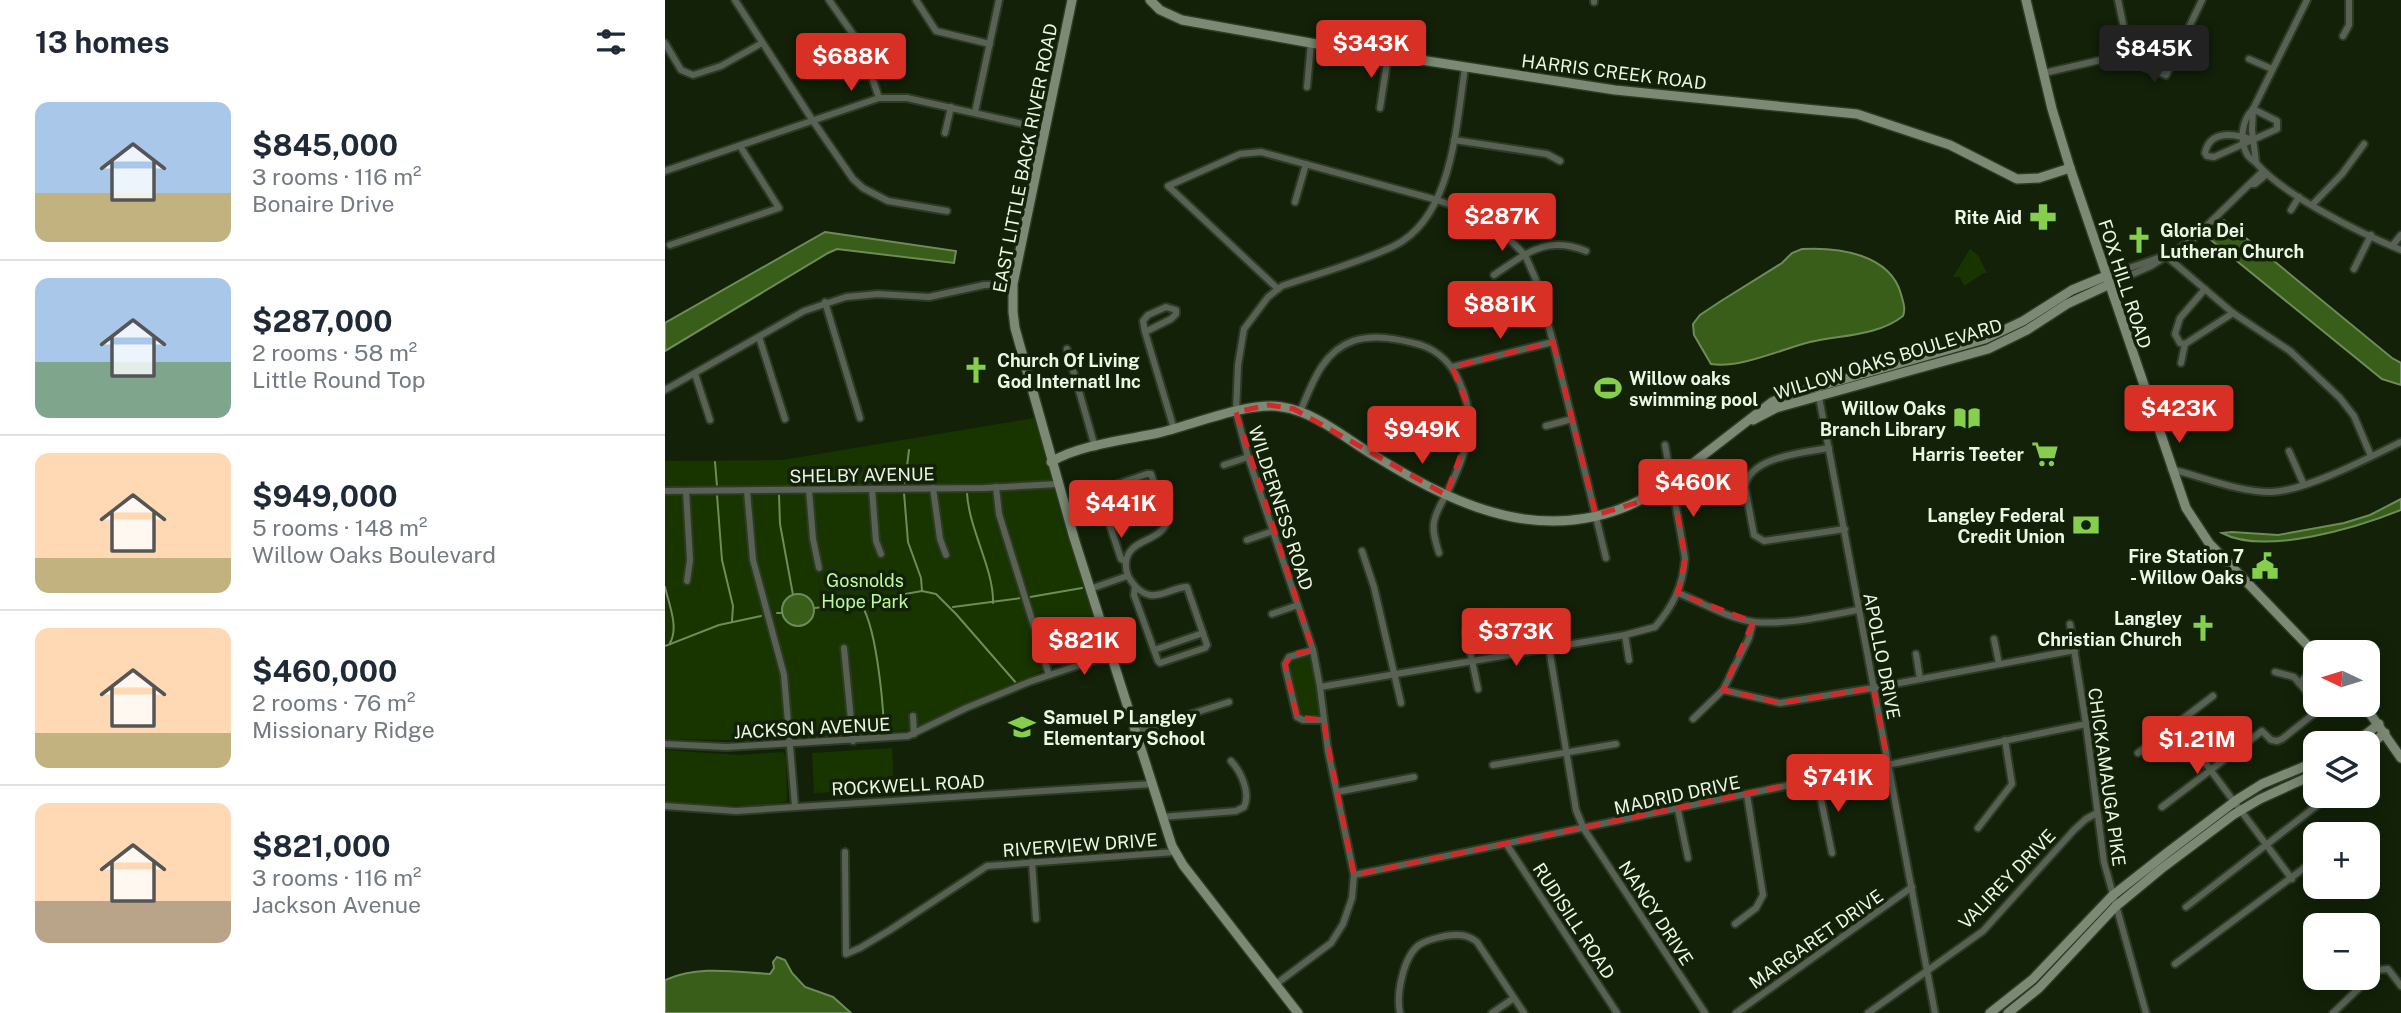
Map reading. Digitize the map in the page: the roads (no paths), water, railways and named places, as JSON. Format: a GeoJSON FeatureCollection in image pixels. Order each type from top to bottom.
{"type":"FeatureCollection","features":[{"type":"Feature","properties":{"kind":"street"},"geometry":{"type":"LineString","coordinates":[[735,0],[853,179],[877,197],[901,205],[947,211]]}},
{"type":"Feature","properties":{"kind":"street"},"geometry":{"type":"LineString","coordinates":[[829,0],[862,47],[879,98]]}},
{"type":"Feature","properties":{"kind":"street"},"geometry":{"type":"LineString","coordinates":[[916,0],[936,31],[990,44]]}},
{"type":"Feature","properties":{"kind":"street"},"geometry":{"type":"LineString","coordinates":[[975,112],[999,0]]}},
{"type":"Feature","properties":{"kind":"street","name":"EAST LITTLE BACK RIVER ROAD"},"geometry":{"type":"LineString","coordinates":[[1072,0],[1013,284],[1015,328],[1051,462],[1175,852],[1298,1013]]}},
{"type":"Feature","properties":{"kind":"street","name":"HARRIS CREEK ROAD"},"geometry":{"type":"LineString","coordinates":[[1150,0],[1171,17],[1388,56],[1615,90],[1857,114],[1950,145],[2017,179],[2033,179],[2070,168]]}},
{"type":"Feature","properties":{"kind":"street","name":"FOX HILL ROAD"},"geometry":{"type":"LineString","coordinates":[[2026,0],[2070,168],[2186,508],[2201,533],[2303,640]]}},
{"type":"Feature","properties":{"kind":"street"},"geometry":{"type":"LineString","coordinates":[[2118,0],[2126,33],[2125,60]]}},
{"type":"Feature","properties":{"kind":"street"},"geometry":{"type":"LineString","coordinates":[[2044,73],[2105,59],[2125,60],[2166,75],[2202,0]]}},
{"type":"Feature","properties":{"kind":"street"},"geometry":{"type":"LineString","coordinates":[[2343,36],[2349,25],[2349,0]]}},
{"type":"Feature","properties":{"kind":"street"},"geometry":{"type":"LineString","coordinates":[[2304,1],[2244,123],[2243,140],[2247,154],[2265,173],[2299,197],[2401,250]]}},
{"type":"Feature","properties":{"kind":"street"},"geometry":{"type":"LineString","coordinates":[[665,43],[681,70],[693,75],[720,66],[762,43]]}},
{"type":"Feature","properties":{"kind":"street"},"geometry":{"type":"LineString","coordinates":[[1307,87],[1311,43]]}},
{"type":"Feature","properties":{"kind":"street"},"geometry":{"type":"LineString","coordinates":[[1380,108],[1388,56]]}},
{"type":"Feature","properties":{"kind":"street"},"geometry":{"type":"LineString","coordinates":[[2249,59],[2272,69]]}},
{"type":"Feature","properties":{"kind":"street","name":"WILDERNESS ROAD"},"geometry":{"type":"LineString","coordinates":[[1276,984],[1331,943],[1343,924],[1352,898],[1354,875],[1323,720],[1313,650],[1248,457],[1236,412],[1238,365],[1244,330],[1268,297],[1278,289],[1396,245],[1422,224],[1447,178],[1465,68]]}},
{"type":"Feature","properties":{"kind":"street"},"geometry":{"type":"LineString","coordinates":[[665,171],[879,98],[907,98],[1045,129]]}},
{"type":"Feature","properties":{"kind":"street"},"geometry":{"type":"LineString","coordinates":[[945,133],[951,107]]}},
{"type":"Feature","properties":{"kind":"street"},"geometry":{"type":"LineString","coordinates":[[2253,109],[2256,162]]}},
{"type":"Feature","properties":{"kind":"street"},"geometry":{"type":"LineString","coordinates":[[2243,140],[2214,157],[2205,153],[2209,142],[2216,136],[2226,134],[2243,140],[2253,140],[2276,130],[2279,125],[2275,120],[2253,109]]}},
{"type":"Feature","properties":{"kind":"street"},"geometry":{"type":"LineString","coordinates":[[1454,140],[1547,154],[1560,161]]}},
{"type":"Feature","properties":{"kind":"street"},"geometry":{"type":"LineString","coordinates":[[2312,205],[2342,174],[2364,144]]}},
{"type":"Feature","properties":{"kind":"street"},"geometry":{"type":"LineString","coordinates":[[670,245],[779,208],[740,146]]}},
{"type":"Feature","properties":{"kind":"street"},"geometry":{"type":"LineString","coordinates":[[1278,289],[1168,186],[1240,154],[1261,152],[1437,200],[1474,213],[1496,226],[1524,255],[1536,280],[1607,558]]}},
{"type":"Feature","properties":{"kind":"street"},"geometry":{"type":"LineString","coordinates":[[1295,202],[1306,164]]}},
{"type":"Feature","properties":{"kind":"street"},"geometry":{"type":"LineString","coordinates":[[2107,280],[2151,266],[2192,240],[2252,184],[2252,181],[2265,173]]}},
{"type":"Feature","properties":{"kind":"street"},"geometry":{"type":"LineString","coordinates":[[2291,210],[2299,197]]}},
{"type":"Feature","properties":{"kind":"street"},"geometry":{"type":"LineString","coordinates":[[2354,269],[2371,235]]}},
{"type":"Feature","properties":{"kind":"street"},"geometry":{"type":"LineString","coordinates":[[2392,246],[2401,235]]}},
{"type":"Feature","properties":{"kind":"street"},"geometry":{"type":"LineString","coordinates":[[1494,275],[1543,246],[1560,244],[1586,251]]}},
{"type":"Feature","properties":{"kind":"street"},"geometry":{"type":"LineString","coordinates":[[2166,256],[2233,313],[2290,351],[2340,398],[2354,416],[2371,456]]}},
{"type":"Feature","properties":{"kind":"street","name":"WILLOW OAKS BOULEVARD"},"geometry":{"type":"LineString","coordinates":[[1051,462],[1063,455],[1269,405],[1300,412],[1331,428],[1387,464],[1476,508],[1513,519],[1563,522],[1639,502],[1748,421],[1776,408],[1818,391],[1988,349],[2027,330],[2107,280]]}},
{"type":"Feature","properties":{"kind":"street"},"geometry":{"type":"LineString","coordinates":[[665,390],[804,311],[825,302],[864,294],[929,297],[984,285],[1013,284]]}},
{"type":"Feature","properties":{"kind":"street"},"geometry":{"type":"LineString","coordinates":[[2185,344],[2180,343],[2175,334],[2177,324],[2205,289]]}},
{"type":"Feature","properties":{"kind":"street"},"geometry":{"type":"LineString","coordinates":[[825,302],[860,418]]}},
{"type":"Feature","properties":{"kind":"street"},"geometry":{"type":"LineString","coordinates":[[1145,332],[1174,317],[1176,310],[1166,307],[1148,315],[1143,321],[1145,332],[1174,429]]}},
{"type":"Feature","properties":{"kind":"street"},"geometry":{"type":"LineString","coordinates":[[2181,363],[2185,344],[2233,313]]}},
{"type":"Feature","properties":{"kind":"street"},"geometry":{"type":"LineString","coordinates":[[759,337],[785,419]]}},
{"type":"Feature","properties":{"kind":"street"},"geometry":{"type":"LineString","coordinates":[[1300,412],[1322,364],[1340,346],[1356,340],[1395,339],[1425,346],[1453,367],[1468,407],[1469,432],[1465,455],[1437,512],[1433,526],[1439,553]]}},
{"type":"Feature","properties":{"kind":"street"},"geometry":{"type":"LineString","coordinates":[[1453,367],[1553,342]]}},
{"type":"Feature","properties":{"kind":"street"},"geometry":{"type":"LineString","coordinates":[[1067,349],[1095,447]]}},
{"type":"Feature","properties":{"kind":"street"},"geometry":{"type":"LineString","coordinates":[[695,374],[710,420]]}},
{"type":"Feature","properties":{"kind":"street","name":"APOLLO DRIVE"},"geometry":{"type":"LineString","coordinates":[[1818,391],[1935,1013]]}},
{"type":"Feature","properties":{"kind":"street"},"geometry":{"type":"LineString","coordinates":[[1546,426],[1572,419]]}},
{"type":"Feature","properties":{"kind":"street"},"geometry":{"type":"LineString","coordinates":[[2171,469],[2259,491],[2287,490],[2401,442]]}},
{"type":"Feature","properties":{"kind":"street"},"geometry":{"type":"LineString","coordinates":[[1320,687],[1625,635],[1654,627],[1678,593],[1684,574],[1685,558],[1665,445]]}},
{"type":"Feature","properties":{"kind":"street"},"geometry":{"type":"LineString","coordinates":[[1829,448],[1776,458],[1749,476],[1745,487],[1753,536],[1764,541],[1845,529]]}},
{"type":"Feature","properties":{"kind":"street"},"geometry":{"type":"LineString","coordinates":[[2289,451],[2304,485]]}},
{"type":"Feature","properties":{"kind":"street"},"geometry":{"type":"LineString","coordinates":[[1224,466],[1248,457]]}},
{"type":"Feature","properties":{"kind":"street"},"geometry":{"type":"LineString","coordinates":[[1126,562],[1121,559],[1100,490],[1151,474],[1167,522],[1159,533],[1133,546],[1126,562],[1127,576],[1144,594],[1161,595],[1187,587],[1207,645],[1205,648],[1160,663],[1134,596],[1135,586]]}},
{"type":"Feature","properties":{"kind":"street"},"geometry":{"type":"LineString","coordinates":[[1258,487],[1275,482]]}},
{"type":"Feature","properties":{"kind":"street"},"geometry":{"type":"LineString","coordinates":[[1102,502],[1154,483]]}},
{"type":"Feature","properties":{"kind":"street","name":"SHELBY AVENUE"},"geometry":{"type":"LineString","coordinates":[[665,491],[1058,484]]}},
{"type":"Feature","properties":{"kind":"street"},"geometry":{"type":"LineString","coordinates":[[996,487],[999,513],[1049,674]]}},
{"type":"Feature","properties":{"kind":"street"},"geometry":{"type":"LineString","coordinates":[[933,488],[940,539],[946,555]]}},
{"type":"Feature","properties":{"kind":"street"},"geometry":{"type":"LineString","coordinates":[[809,489],[813,540],[819,568]]}},
{"type":"Feature","properties":{"kind":"street"},"geometry":{"type":"LineString","coordinates":[[872,489],[880,554]]}},
{"type":"Feature","properties":{"kind":"street"},"geometry":{"type":"LineString","coordinates":[[686,491],[690,560],[687,581]]}},
{"type":"Feature","properties":{"kind":"street"},"geometry":{"type":"LineString","coordinates":[[747,491],[753,560],[784,675],[795,806]]}},
{"type":"Feature","properties":{"kind":"street"},"geometry":{"type":"LineString","coordinates":[[1247,540],[1273,531]]}},
{"type":"Feature","properties":{"kind":"street"},"geometry":{"type":"LineString","coordinates":[[1362,551],[1374,587],[1401,703]]}},
{"type":"Feature","properties":{"kind":"street"},"geometry":{"type":"LineString","coordinates":[[1090,589],[1127,576]]}},
{"type":"Feature","properties":{"kind":"street"},"geometry":{"type":"LineString","coordinates":[[1678,593],[1729,615],[1753,622],[1780,623],[1858,610]]}},
{"type":"Feature","properties":{"kind":"street"},"geometry":{"type":"LineString","coordinates":[[1272,614],[1298,606]]}},
{"type":"Feature","properties":{"kind":"street","name":"NANCY DRIVE"},"geometry":{"type":"LineString","coordinates":[[1544,618],[1576,810],[1584,828],[1705,1013]]}},
{"type":"Feature","properties":{"kind":"street"},"geometry":{"type":"LineString","coordinates":[[1693,719],[1723,690],[1749,638],[1753,622]]}},
{"type":"Feature","properties":{"kind":"street","name":"CHICKAMAUGA PIKE"},"geometry":{"type":"LineString","coordinates":[[2070,624],[2087,724],[2103,862],[2146,1013]]}},
{"type":"Feature","properties":{"kind":"street"},"geometry":{"type":"LineString","coordinates":[[1466,632],[1478,689]]}},
{"type":"Feature","properties":{"kind":"street"},"geometry":{"type":"LineString","coordinates":[[1154,650],[1203,633]]}},
{"type":"Feature","properties":{"kind":"street"},"geometry":{"type":"LineString","coordinates":[[1625,635],[1629,660]]}},
{"type":"Feature","properties":{"kind":"street"},"geometry":{"type":"LineString","coordinates":[[1994,639],[1999,664]]}},
{"type":"Feature","properties":{"kind":"street"},"geometry":{"type":"LineString","coordinates":[[843,648],[853,741]]}},
{"type":"Feature","properties":{"kind":"street"},"geometry":{"type":"LineString","coordinates":[[1313,650],[1289,657],[1285,664],[1297,718],[1323,720]]}},
{"type":"Feature","properties":{"kind":"street"},"geometry":{"type":"LineString","coordinates":[[1723,690],[1780,703],[2075,650]]}},
{"type":"Feature","properties":{"kind":"street","name":"JACKSON AVENUE"},"geometry":{"type":"LineString","coordinates":[[665,744],[727,747],[899,738],[914,734],[1049,674],[1112,654]]}},
{"type":"Feature","properties":{"kind":"street"},"geometry":{"type":"LineString","coordinates":[[1916,654],[1920,679]]}},
{"type":"Feature","properties":{"kind":"street"},"geometry":{"type":"LineString","coordinates":[[2276,672],[2294,677],[2303,688]]}},
{"type":"Feature","properties":{"kind":"street"},"geometry":{"type":"LineString","coordinates":[[2299,683],[2303,680]]}},
{"type":"Feature","properties":{"kind":"street"},"geometry":{"type":"LineString","coordinates":[[2138,753],[2213,696]]}},
{"type":"Feature","properties":{"kind":"street"},"geometry":{"type":"LineString","coordinates":[[1137,731],[1229,702]]}},
{"type":"Feature","properties":{"kind":"street"},"geometry":{"type":"LineString","coordinates":[[913,716],[914,734]]}},
{"type":"Feature","properties":{"kind":"street"},"geometry":{"type":"LineString","coordinates":[[2162,807],[2262,731],[2271,740],[2280,741],[2309,718]]}},
{"type":"Feature","properties":{"kind":"street"},"geometry":{"type":"LineString","coordinates":[[2374,718],[2401,758]]}},
{"type":"Feature","properties":{"kind":"street","name":"MADRID DRIVE"},"geometry":{"type":"LineString","coordinates":[[1354,875],[2087,724]]}},
{"type":"Feature","properties":{"kind":"street"},"geometry":{"type":"LineString","coordinates":[[2176,724],[2292,878]]}},
{"type":"Feature","properties":{"kind":"street"},"geometry":{"type":"LineString","coordinates":[[2378,731],[2382,729]]}},
{"type":"Feature","properties":{"kind":"street"},"geometry":{"type":"LineString","coordinates":[[1978,828],[2012,785],[2005,740]]}},
{"type":"Feature","properties":{"kind":"street"},"geometry":{"type":"LineString","coordinates":[[1493,765],[1616,744]]}},
{"type":"Feature","properties":{"kind":"street"},"geometry":{"type":"LineString","coordinates":[[1162,817],[1236,811],[1244,807],[1247,800],[1241,774],[1231,761]]}},
{"type":"Feature","properties":{"kind":"street"},"geometry":{"type":"LineString","coordinates":[[2008,1013],[2039,988],[2115,907],[2262,784],[2303,767]]}},
{"type":"Feature","properties":{"kind":"street"},"geometry":{"type":"LineString","coordinates":[[1337,792],[1414,777]]}},
{"type":"Feature","properties":{"kind":"street"},"geometry":{"type":"LineString","coordinates":[[1990,1013],[2033,979],[2112,896],[2236,807],[2303,779]]}},
{"type":"Feature","properties":{"kind":"street"},"geometry":{"type":"LineString","coordinates":[[1817,780],[1832,853]]}},
{"type":"Feature","properties":{"kind":"street","name":"ROCKWELL ROAD"},"geometry":{"type":"LineString","coordinates":[[665,806],[736,811],[1152,784]]}},
{"type":"Feature","properties":{"kind":"street"},"geometry":{"type":"LineString","coordinates":[[1735,924],[1756,908],[1763,895],[1747,795]]}},
{"type":"Feature","properties":{"kind":"street"},"geometry":{"type":"LineString","coordinates":[[2186,907],[2314,808]]}},
{"type":"Feature","properties":{"kind":"street"},"geometry":{"type":"LineString","coordinates":[[1678,810],[1688,858]]}},
{"type":"Feature","properties":{"kind":"street","name":"VALIREY DRIVE"},"geometry":{"type":"LineString","coordinates":[[1868,1013],[1983,931],[2074,830],[2086,818],[2097,813]]}},
{"type":"Feature","properties":{"kind":"street","name":"RUDISILL ROAD"},"geometry":{"type":"LineString","coordinates":[[1507,845],[1617,1013]]}},
{"type":"Feature","properties":{"kind":"street","name":"RIVERVIEW DRIVE"},"geometry":{"type":"LineString","coordinates":[[845,852],[846,954],[880,936],[987,866],[1175,852]]}},
{"type":"Feature","properties":{"kind":"street"},"geometry":{"type":"LineString","coordinates":[[1032,862],[1036,919]]}},
{"type":"Feature","properties":{"kind":"street"},"geometry":{"type":"LineString","coordinates":[[2175,964],[2303,869]]}},
{"type":"Feature","properties":{"kind":"street","name":"MARGARET DRIVE"},"geometry":{"type":"LineString","coordinates":[[1736,1013],[1912,887]]}},
{"type":"Feature","properties":{"kind":"street"},"geometry":{"type":"LineString","coordinates":[[1400,1013],[1400,986],[1412,953],[1422,943],[1453,935],[1464,935],[1477,942],[1524,1013]]}},
{"type":"Feature","properties":{"kind":"street"},"geometry":{"type":"LineString","coordinates":[[2333,1013],[2378,970],[2388,969],[2401,986]]}},
{"type":"Feature","properties":{"kind":"street"},"geometry":{"type":"LineString","coordinates":[[1492,1013],[1514,998]]}},
{"type":"Feature","properties":{"kind":"waterway"},"geometry":{"type":"LineString","coordinates":[[905,483],[909,450]]}},
{"type":"Feature","properties":{"kind":"waterway"},"geometry":{"type":"LineString","coordinates":[[715,462],[717,486]]}},
{"type":"Feature","properties":{"kind":"waterway"},"geometry":{"type":"LineString","coordinates":[[904,493],[908,542],[921,578],[922,591]]}},
{"type":"Feature","properties":{"kind":"waterway"},"geometry":{"type":"LineString","coordinates":[[967,493],[972,521],[990,577],[993,603]]}},
{"type":"Feature","properties":{"kind":"waterway"},"geometry":{"type":"LineString","coordinates":[[717,495],[722,560],[733,606],[732,621]]}},
{"type":"Feature","properties":{"kind":"waterway"},"geometry":{"type":"LineString","coordinates":[[779,495],[780,524],[793,595]]}},
{"type":"Feature","properties":{"kind":"waterway"},"geometry":{"type":"LineString","coordinates":[[665,587],[674,630],[670,643]]}},
{"type":"Feature","properties":{"kind":"waterway"},"geometry":{"type":"LineString","coordinates":[[1030,597],[1082,588]]}},
{"type":"Feature","properties":{"kind":"waterway"},"geometry":{"type":"LineString","coordinates":[[815,608],[922,591],[936,594],[1017,684]]}},
{"type":"Feature","properties":{"kind":"waterway"},"geometry":{"type":"LineString","coordinates":[[953,607],[1021,598]]}},
{"type":"Feature","properties":{"kind":"waterway"},"geometry":{"type":"LineString","coordinates":[[859,602],[865,612],[874,643],[884,729]]}},
{"type":"Feature","properties":{"kind":"waterway"},"geometry":{"type":"LineString","coordinates":[[777,613],[782,613]]}},
{"type":"Feature","properties":{"kind":"waterway"},"geometry":{"type":"LineString","coordinates":[[665,646],[719,625],[761,616]]}},
{"type":"Feature","properties":{"kind":"place","name":"Rite Aid"},"geometry":{"type":"Point","coordinates":[2043,217]}},
{"type":"Feature","properties":{"kind":"place","name":"Gloria Dei Lutheran Church"},"geometry":{"type":"Point","coordinates":[2139,240]}},
{"type":"Feature","properties":{"kind":"place","name":"Church Of Living God Internatl Inc"},"geometry":{"type":"Point","coordinates":[976,370]}},
{"type":"Feature","properties":{"kind":"place","name":"Willow oaks swimming pool"},"geometry":{"type":"Point","coordinates":[1608,388]}},
{"type":"Feature","properties":{"kind":"place","name":"Willow Oaks Branch Library"},"geometry":{"type":"Point","coordinates":[1967,418]}},
{"type":"Feature","properties":{"kind":"place","name":"Harris Teeter"},"geometry":{"type":"Point","coordinates":[2045,454]}},
{"type":"Feature","properties":{"kind":"place","name":"Langley Federal Credit Union"},"geometry":{"type":"Point","coordinates":[2086,525]}},
{"type":"Feature","properties":{"kind":"place","name":"Fire Station 7 - Willow Oaks"},"geometry":{"type":"Point","coordinates":[2265,566]}},
{"type":"Feature","properties":{"kind":"place","name":"Langley Christian Church"},"geometry":{"type":"Point","coordinates":[2203,628]}},
{"type":"Feature","properties":{"kind":"place","name":"Samuel P Langley Elementary School"},"geometry":{"type":"Point","coordinates":[1022,727]}},
{"type":"Feature","properties":{"kind":"park label","name":"Gosnolds Hope Park"},"geometry":{"type":"Point","coordinates":[865,590]}}]}
